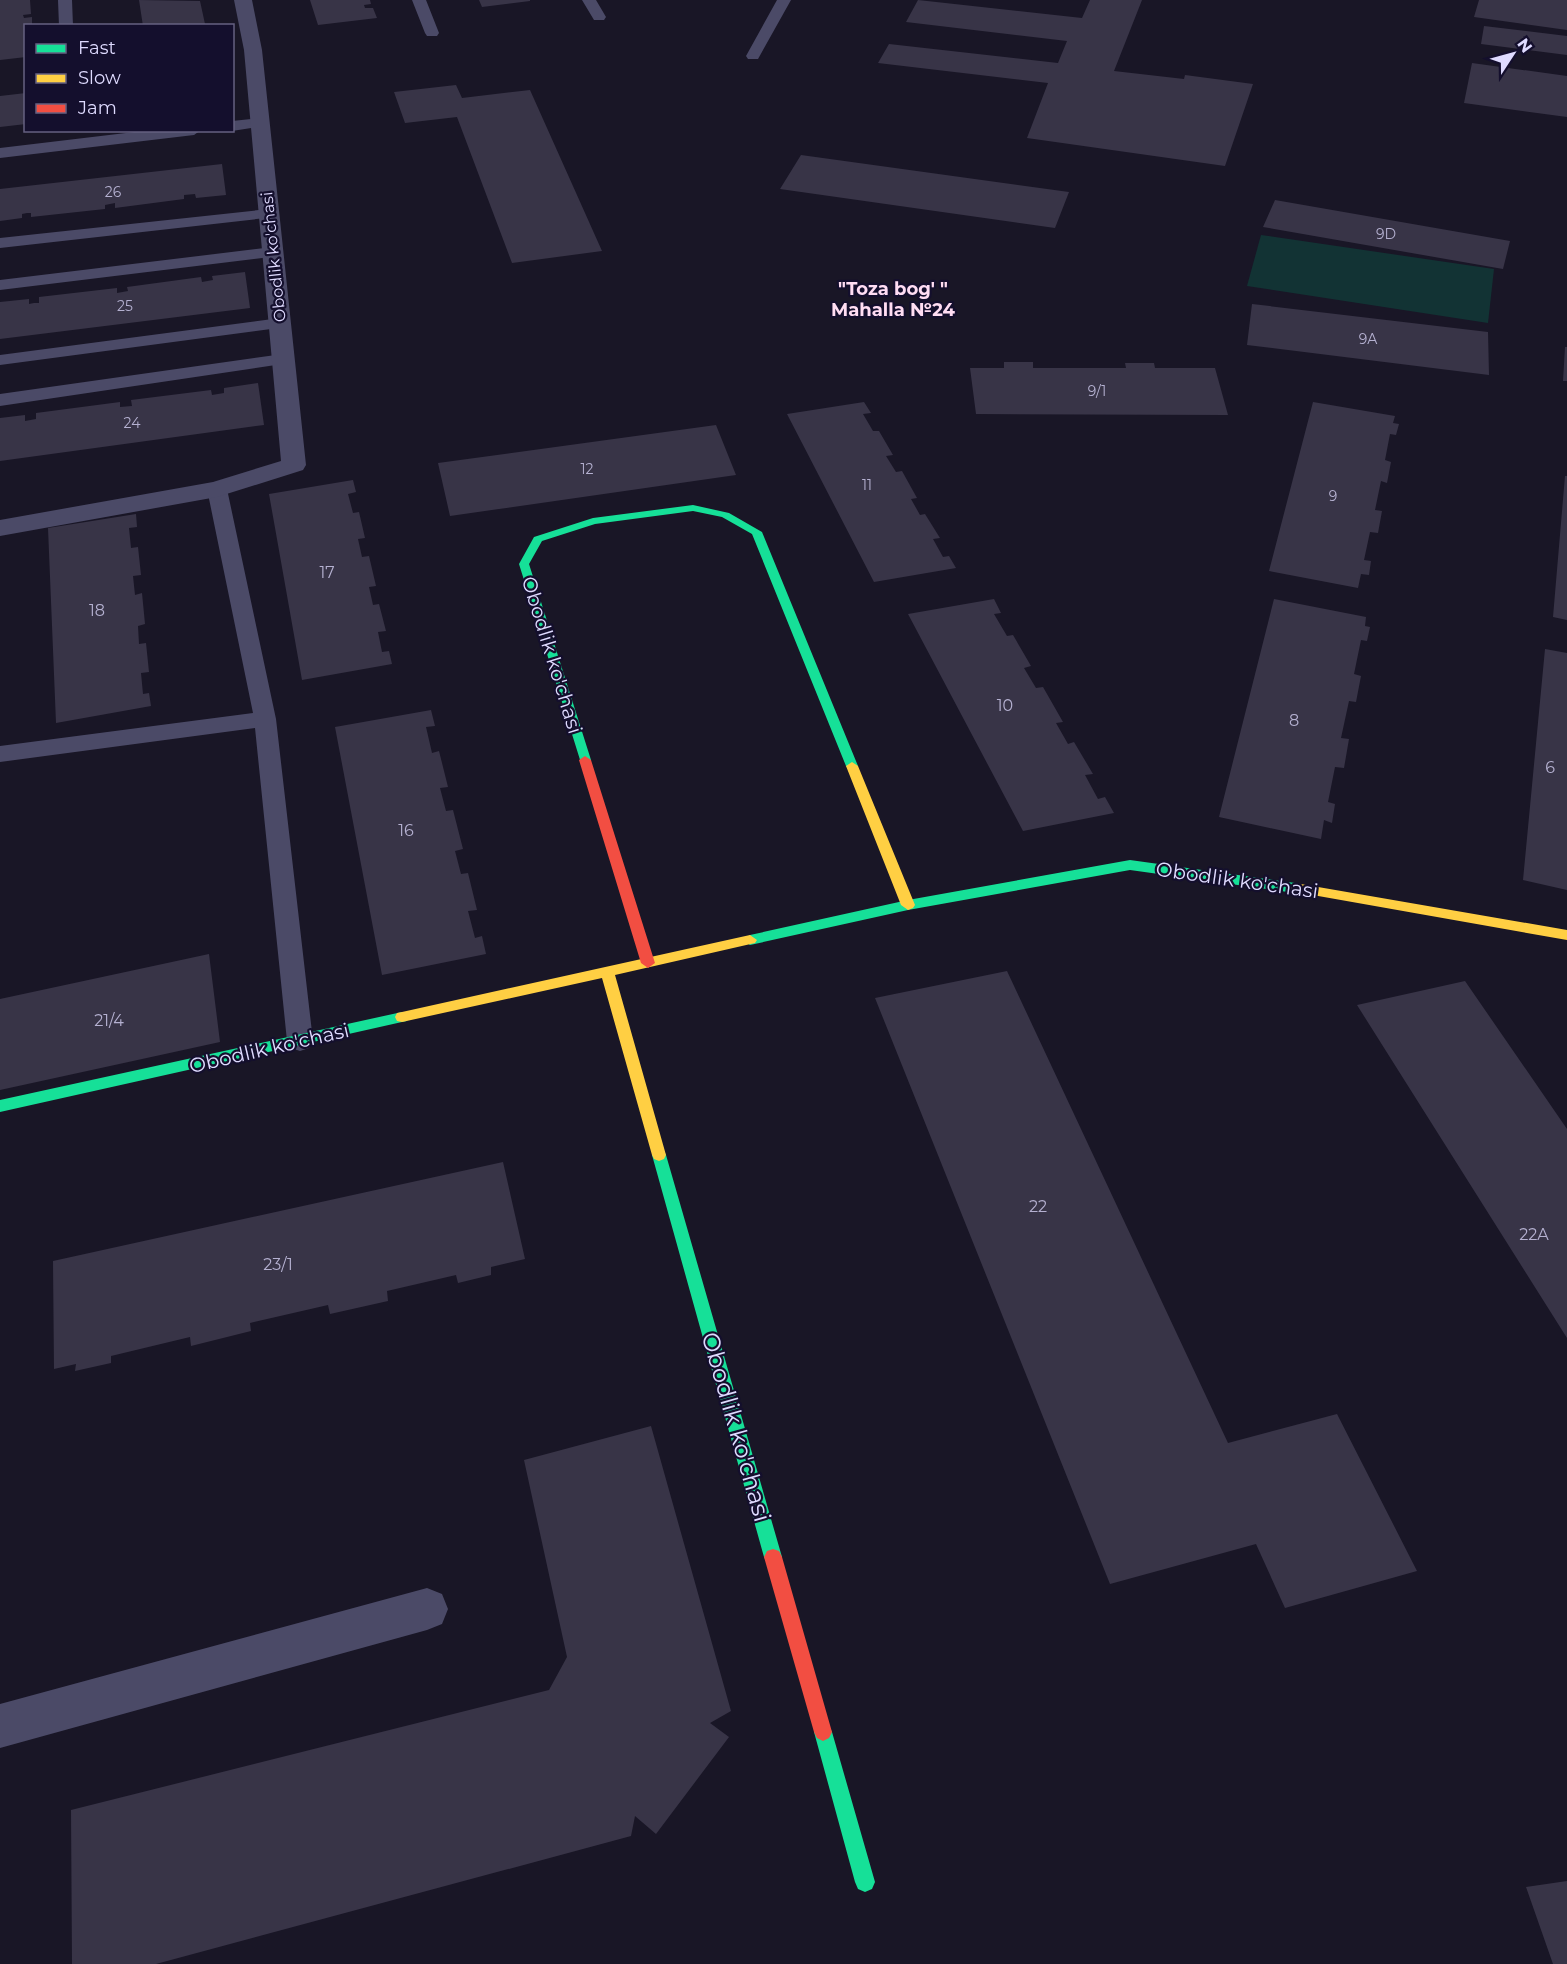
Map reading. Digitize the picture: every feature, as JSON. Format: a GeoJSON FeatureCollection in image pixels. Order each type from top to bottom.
{"type":"FeatureCollection","features":[{"type":"Feature","properties":{"kind":"street","name":"Obodlik ko'chasi"},"geometry":{"type":"LineString","coordinates":[[0,528],[217,489],[294,465],[252,50],[243,0]]}},
{"type":"Feature","properties":{"kind":"street","name":"Obodlik ko'chasi"},"geometry":{"type":"LineString","coordinates":[[648,963],[524,564],[538,538],[593,521],[693,508],[725,515],[756,532],[908,905]]}},
{"type":"Feature","properties":{"kind":"street","name":"Obodlik ko'chasi"},"geometry":{"type":"LineString","coordinates":[[0,1106],[908,905],[1130,865],[1278,885],[1567,935]]}},
{"type":"Feature","properties":{"kind":"street","name":"Obodlik ko'chasi"},"geometry":{"type":"LineString","coordinates":[[607,972],[865,1882]]}},
{"type":"Feature","properties":{"kind":"street"},"geometry":{"type":"LineString","coordinates":[[0,1726],[427,1609]]}},
{"type":"Feature","properties":{"kind":"lane"},"geometry":{"type":"LineString","coordinates":[[65,0],[66,24]]}},
{"type":"Feature","properties":{"kind":"lane"},"geometry":{"type":"LineString","coordinates":[[419,0],[432,33]]}},
{"type":"Feature","properties":{"kind":"lane"},"geometry":{"type":"LineString","coordinates":[[590,0],[599,17]]}},
{"type":"Feature","properties":{"kind":"lane"},"geometry":{"type":"LineString","coordinates":[[753,56],[784,0]]}},
{"type":"Feature","properties":{"kind":"lane"},"geometry":{"type":"LineString","coordinates":[[234,126],[260,123]]}},
{"type":"Feature","properties":{"kind":"lane"},"geometry":{"type":"LineString","coordinates":[[0,153],[177,132]]}},
{"type":"Feature","properties":{"kind":"lane"},"geometry":{"type":"LineString","coordinates":[[0,243],[269,214]]}},
{"type":"Feature","properties":{"kind":"lane"},"geometry":{"type":"LineString","coordinates":[[0,285],[273,252]]}},
{"type":"Feature","properties":{"kind":"lane"},"geometry":{"type":"LineString","coordinates":[[0,360],[280,322]]}},
{"type":"Feature","properties":{"kind":"lane"},"geometry":{"type":"LineString","coordinates":[[0,400],[283,359]]}},
{"type":"Feature","properties":{"kind":"lane"},"geometry":{"type":"LineString","coordinates":[[217,489],[265,719],[300,1041]]}},
{"type":"Feature","properties":{"kind":"lane"},"geometry":{"type":"LineString","coordinates":[[0,754],[265,719]]}},
{"type":"Feature","properties":{"kind":"green space"},"geometry":{"type":"Polygon","coordinates":[[[1261,235],[1494,269],[1488,323],[1247,286],[1261,235]]]}},
{"type":"Feature","properties":{"kind":"building"},"geometry":{"type":"Polygon","coordinates":[[[0,0],[30,0],[31,14],[23,15],[24,18],[32,17],[32,24],[24,24],[24,57],[0,60],[0,0]]]}},
{"type":"Feature","properties":{"kind":"building"},"geometry":{"type":"Polygon","coordinates":[[[139,0],[200,1],[205,24],[143,24],[139,0]]]}},
{"type":"Feature","properties":{"kind":"building"},"geometry":{"type":"Polygon","coordinates":[[[310,0],[370,0],[371,4],[364,5],[365,8],[373,8],[377,18],[318,25],[310,0]]]}},
{"type":"Feature","properties":{"kind":"building"},"geometry":{"type":"Polygon","coordinates":[[[479,0],[530,0],[530,1],[482,7],[479,0]]]}},
{"type":"Feature","properties":{"kind":"building"},"geometry":{"type":"Polygon","coordinates":[[[918,0],[1082,18],[1090,0],[1142,0],[1114,71],[1184,79],[1185,75],[1253,84],[1225,166],[1027,138],[1048,83],[878,63],[889,44],[1058,63],[1067,41],[906,22],[918,0]]]}},
{"type":"Feature","properties":{"kind":"building"},"geometry":{"type":"Polygon","coordinates":[[[1479,0],[1567,0],[1567,30],[1474,17],[1479,0]]]}},
{"type":"Feature","properties":{"kind":"building"},"geometry":{"type":"Polygon","coordinates":[[[1484,26],[1567,36],[1567,55],[1481,44],[1484,26]]]}},
{"type":"Feature","properties":{"kind":"building"},"geometry":{"type":"Polygon","coordinates":[[[1472,63],[1567,76],[1567,117],[1464,103],[1472,63]]]}},
{"type":"Feature","properties":{"kind":"building"},"geometry":{"type":"Polygon","coordinates":[[[456,85],[462,98],[530,90],[602,251],[512,263],[457,117],[405,123],[394,92],[456,85]]]}},
{"type":"Feature","properties":{"kind":"building"},"geometry":{"type":"Polygon","coordinates":[[[24,93],[24,124],[0,127],[0,96],[24,93]]]}},
{"type":"Feature","properties":{"kind":"building"},"geometry":{"type":"Polygon","coordinates":[[[801,155],[1069,192],[1055,228],[780,189],[801,155]]]}},
{"type":"Feature","properties":{"kind":"building"},"geometry":{"type":"Polygon","coordinates":[[[222,164],[226,195],[196,198],[195,194],[184,195],[184,199],[115,208],[115,203],[105,205],[105,209],[31,217],[31,213],[27,213],[22,214],[22,218],[0,221],[0,189],[222,164]]]}},
{"type":"Feature","properties":{"kind":"building"},"geometry":{"type":"Polygon","coordinates":[[[1275,200],[1510,241],[1503,269],[1263,227],[1275,200]]]}},
{"type":"Feature","properties":{"kind":"building"},"geometry":{"type":"Polygon","coordinates":[[[245,272],[250,308],[0,339],[0,302],[29,299],[29,304],[39,303],[39,297],[117,288],[117,293],[128,291],[127,287],[201,277],[202,282],[213,280],[212,276],[245,272]]]}},
{"type":"Feature","properties":{"kind":"building"},"geometry":{"type":"Polygon","coordinates":[[[1252,304],[1488,332],[1489,375],[1247,345],[1252,304]]]}},
{"type":"Feature","properties":{"kind":"building"},"geometry":{"type":"Polygon","coordinates":[[[1565,347],[1567,347],[1567,381],[1563,381],[1565,347]]]}},
{"type":"Feature","properties":{"kind":"building"},"geometry":{"type":"Polygon","coordinates":[[[1004,362],[1033,362],[1033,368],[1126,368],[1125,363],[1154,363],[1155,368],[1215,368],[1228,415],[976,414],[970,368],[1004,368],[1004,362]]]}},
{"type":"Feature","properties":{"kind":"building"},"geometry":{"type":"Polygon","coordinates":[[[258,383],[264,425],[0,461],[0,418],[25,415],[25,421],[36,419],[36,413],[120,402],[120,407],[132,406],[131,400],[211,390],[212,395],[224,393],[224,388],[258,383]]]}},
{"type":"Feature","properties":{"kind":"building"},"geometry":{"type":"Polygon","coordinates":[[[864,402],[871,413],[863,414],[873,431],[879,431],[893,455],[886,456],[896,472],[902,471],[917,498],[911,499],[920,515],[925,514],[940,538],[933,539],[943,557],[949,556],[956,568],[874,582],[787,414],[864,402]]]}},
{"type":"Feature","properties":{"kind":"building"},"geometry":{"type":"Polygon","coordinates":[[[1313,402],[1395,416],[1393,423],[1399,424],[1396,435],[1390,434],[1385,460],[1391,462],[1387,483],[1381,481],[1375,510],[1382,511],[1378,533],[1370,532],[1364,560],[1371,561],[1369,575],[1361,574],[1358,588],[1269,571],[1313,402]]]}},
{"type":"Feature","properties":{"kind":"building"},"geometry":{"type":"Polygon","coordinates":[[[716,425],[736,475],[450,516],[438,463],[716,425]]]}},
{"type":"Feature","properties":{"kind":"building"},"geometry":{"type":"Polygon","coordinates":[[[1565,476],[1567,476],[1567,620],[1553,617],[1565,476]]]}},
{"type":"Feature","properties":{"kind":"building"},"geometry":{"type":"Polygon","coordinates":[[[353,480],[356,492],[348,494],[353,513],[359,512],[365,538],[358,539],[362,557],[369,556],[376,586],[369,587],[373,605],[379,604],[386,631],[378,632],[382,652],[389,651],[392,664],[302,680],[269,494],[353,480]]]}},
{"type":"Feature","properties":{"kind":"building"},"geometry":{"type":"Polygon","coordinates":[[[136,514],[137,527],[129,528],[131,548],[138,547],[141,575],[133,576],[135,595],[142,593],[145,624],[138,626],[139,644],[146,643],[149,672],[141,673],[143,694],[149,693],[151,706],[56,723],[48,528],[136,514]]]}},
{"type":"Feature","properties":{"kind":"building"},"geometry":{"type":"Polygon","coordinates":[[[994,599],[1001,613],[994,614],[1007,636],[1013,635],[1031,666],[1024,668],[1036,688],[1043,687],[1063,722],[1056,723],[1068,744],[1074,742],[1093,774],[1085,775],[1098,799],[1105,797],[1114,813],[1023,831],[908,614],[994,599]]]}},
{"type":"Feature","properties":{"kind":"building"},"geometry":{"type":"Polygon","coordinates":[[[1274,599],[1366,617],[1365,626],[1370,627],[1367,641],[1361,640],[1354,674],[1361,676],[1356,702],[1349,701],[1341,738],[1349,739],[1344,768],[1335,767],[1328,802],[1335,804],[1332,823],[1324,820],[1321,839],[1219,817],[1274,599]]]}},
{"type":"Feature","properties":{"kind":"building"},"geometry":{"type":"Polygon","coordinates":[[[1545,649],[1567,653],[1567,890],[1523,880],[1545,649]]]}},
{"type":"Feature","properties":{"kind":"building"},"geometry":{"type":"Polygon","coordinates":[[[431,710],[435,726],[426,727],[432,753],[439,751],[448,787],[440,788],[446,811],[453,810],[463,849],[455,851],[461,874],[468,873],[477,910],[468,911],[475,938],[482,936],[486,954],[382,975],[335,727],[431,710]]]}},
{"type":"Feature","properties":{"kind":"building"},"geometry":{"type":"Polygon","coordinates":[[[209,954],[220,1042],[0,1090],[0,999],[209,954]]]}},
{"type":"Feature","properties":{"kind":"building"},"geometry":{"type":"Polygon","coordinates":[[[1007,971],[1228,1443],[1337,1414],[1417,1571],[1285,1608],[1256,1544],[1110,1584],[875,998],[1007,971]]]}},
{"type":"Feature","properties":{"kind":"building"},"geometry":{"type":"Polygon","coordinates":[[[1465,981],[1567,1129],[1567,1338],[1357,1005],[1465,981]]]}},
{"type":"Feature","properties":{"kind":"building"},"geometry":{"type":"Polygon","coordinates":[[[503,1162],[525,1259],[491,1267],[491,1275],[458,1283],[456,1275],[387,1291],[388,1301],[330,1314],[328,1305],[250,1323],[251,1331],[191,1346],[190,1337],[111,1356],[111,1363],[75,1371],[76,1364],[54,1369],[53,1261],[503,1162]]]}},
{"type":"Feature","properties":{"kind":"building"},"geometry":{"type":"Polygon","coordinates":[[[651,1426],[731,1711],[710,1723],[729,1737],[656,1834],[635,1816],[631,1836],[156,1964],[72,1964],[71,1810],[549,1690],[567,1657],[524,1460],[651,1426]]]}},
{"type":"Feature","properties":{"kind":"building"},"geometry":{"type":"Polygon","coordinates":[[[1567,1881],[1567,1964],[1553,1964],[1526,1887],[1567,1881]]]}},
{"type":"Feature","properties":{"kind":"traffic: fast"},"geometry":{"type":"LineString","coordinates":[[585,760],[524,564],[538,539],[593,521],[693,508],[725,515],[757,532],[852,766]]}},
{"type":"Feature","properties":{"kind":"traffic: fast"},"geometry":{"type":"LineString","coordinates":[[750,940],[908,905],[1130,865],[1295,888]]}},
{"type":"Feature","properties":{"kind":"traffic: fast"},"geometry":{"type":"LineString","coordinates":[[0,1106],[402,1017]]}},
{"type":"Feature","properties":{"kind":"traffic: fast"},"geometry":{"type":"LineString","coordinates":[[659,1155],[773,1557]]}},
{"type":"Feature","properties":{"kind":"traffic: fast"},"geometry":{"type":"LineString","coordinates":[[823,1732],[865,1882]]}},
{"type":"Feature","properties":{"kind":"traffic: slow"},"geometry":{"type":"LineString","coordinates":[[852,766],[908,905]]}},
{"type":"Feature","properties":{"kind":"traffic: slow"},"geometry":{"type":"LineString","coordinates":[[1295,888],[1567,935]]}},
{"type":"Feature","properties":{"kind":"traffic: slow"},"geometry":{"type":"LineString","coordinates":[[402,1017],[750,940]]}},
{"type":"Feature","properties":{"kind":"traffic: slow"},"geometry":{"type":"LineString","coordinates":[[607,972],[659,1155]]}},
{"type":"Feature","properties":{"kind":"traffic: jam"},"geometry":{"type":"LineString","coordinates":[[585,760],[648,963]]}},
{"type":"Feature","properties":{"kind":"traffic: jam"},"geometry":{"type":"LineString","coordinates":[[773,1557],[823,1732]]}},
{"type":"Feature","properties":{"kind":"district","name":"\"Toza bog' \" Mahalla №24"},"geometry":{"type":"Point","coordinates":[893,299]}}]}
